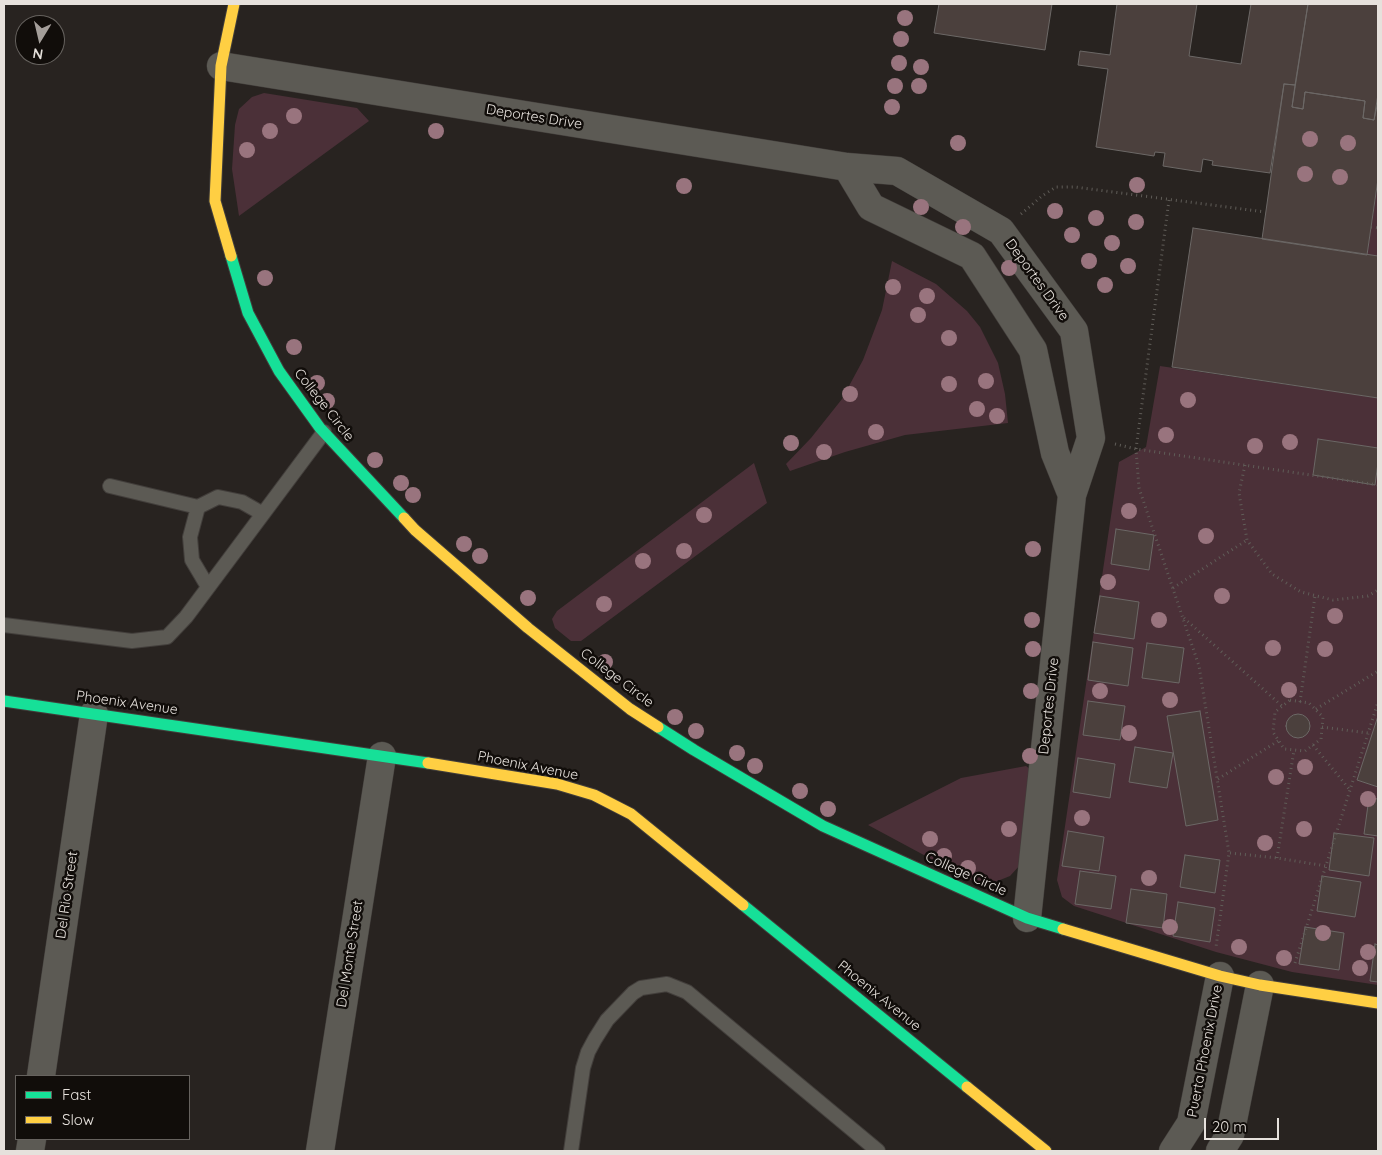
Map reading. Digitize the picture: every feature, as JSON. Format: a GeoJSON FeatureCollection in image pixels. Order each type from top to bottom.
{"type":"FeatureCollection","features":[{"type":"Feature","properties":{"kind":"street","name":"College Circle"},"geometry":{"type":"LineString","coordinates":[[234,4],[221,66],[215,201],[248,313],[279,371],[324,432],[415,530],[528,628],[630,709],[694,750],[823,826],[1028,918],[1218,964],[1260,984],[1378,1003]]}},
{"type":"Feature","properties":{"kind":"street","name":"Deportes Drive"},"geometry":{"type":"LineString","coordinates":[[221,66],[847,167],[897,171],[1001,231],[1074,331],[1091,438],[1072,495],[1028,918]]}},
{"type":"Feature","properties":{"kind":"street","name":"Deportes Drive"},"geometry":{"type":"LineString","coordinates":[[847,167],[871,207],[972,256],[1033,350],[1055,453],[1072,495]]}},
{"type":"Feature","properties":{"kind":"street","name":"Phoenix Avenue"},"geometry":{"type":"LineString","coordinates":[[4,701],[382,756],[557,784],[594,795],[631,814],[1046,1151]]}},
{"type":"Feature","properties":{"kind":"street","name":"Del Rio Street"},"geometry":{"type":"LineString","coordinates":[[42,1075],[94,714]]}},
{"type":"Feature","properties":{"kind":"street","name":"Del Monte Street"},"geometry":{"type":"LineString","coordinates":[[320,1151],[382,756]]}},
{"type":"Feature","properties":{"kind":"street","name":"Puerta Phoenix Drive"},"geometry":{"type":"LineString","coordinates":[[1173,1151],[1191,1123],[1218,964]]}},
{"type":"Feature","properties":{"kind":"street"},"geometry":{"type":"LineString","coordinates":[[1220,1151],[1230,1136],[1260,984]]}},
{"type":"Feature","properties":{"kind":"lane"},"geometry":{"type":"LineString","coordinates":[[4,625],[132,641],[167,636],[186,618],[324,432]]}},
{"type":"Feature","properties":{"kind":"lane"},"geometry":{"type":"LineString","coordinates":[[110,486],[198,508],[218,497],[242,502],[263,514]]}},
{"type":"Feature","properties":{"kind":"lane"},"geometry":{"type":"LineString","coordinates":[[198,508],[190,537],[192,560],[208,587]]}},
{"type":"Feature","properties":{"kind":"lane"},"geometry":{"type":"LineString","coordinates":[[571,1151],[583,1068],[595,1039],[607,1020],[633,993],[642,988],[667,984],[687,992],[878,1151]]}},
{"type":"Feature","properties":{"kind":"path"},"geometry":{"type":"LineString","coordinates":[[1001,231],[1042,196],[1056,187],[1075,187],[1265,212]]}},
{"type":"Feature","properties":{"kind":"path"},"geometry":{"type":"LineString","coordinates":[[1169,200],[1136,449],[1139,488],[1199,666],[1230,853],[1218,964]]}},
{"type":"Feature","properties":{"kind":"path"},"geometry":{"type":"LineString","coordinates":[[1371,227],[1378,228]]}},
{"type":"Feature","properties":{"kind":"path"},"geometry":{"type":"LineString","coordinates":[[1091,438],[1136,449],[1378,485]]}},
{"type":"Feature","properties":{"kind":"path"},"geometry":{"type":"LineString","coordinates":[[1245,465],[1239,493],[1247,540],[1272,574],[1301,592],[1333,600],[1368,596],[1378,590]]}},
{"type":"Feature","properties":{"kind":"path"},"geometry":{"type":"LineString","coordinates":[[1173,588],[1247,540]]}},
{"type":"Feature","properties":{"kind":"path"},"geometry":{"type":"LineString","coordinates":[[1300,702],[1315,596]]}},
{"type":"Feature","properties":{"kind":"path"},"geometry":{"type":"LineString","coordinates":[[1183,617],[1282,706]]}},
{"type":"Feature","properties":{"kind":"path"},"geometry":{"type":"LineString","coordinates":[[1316,710],[1378,670]]}},
{"type":"Feature","properties":{"kind":"path"},"geometry":{"type":"LineString","coordinates":[[1290,700],[1309,703],[1323,717],[1321,739],[1305,752],[1284,749],[1272,732],[1275,712],[1282,706],[1290,700]]}},
{"type":"Feature","properties":{"kind":"path"},"geometry":{"type":"LineString","coordinates":[[1295,963],[1378,702]]}},
{"type":"Feature","properties":{"kind":"path"},"geometry":{"type":"LineString","coordinates":[[1322,728],[1368,733]]}},
{"type":"Feature","properties":{"kind":"path"},"geometry":{"type":"LineString","coordinates":[[1218,779],[1278,740]]}},
{"type":"Feature","properties":{"kind":"path"},"geometry":{"type":"LineString","coordinates":[[1313,745],[1350,790]]}},
{"type":"Feature","properties":{"kind":"path"},"geometry":{"type":"LineString","coordinates":[[1277,858],[1294,750]]}},
{"type":"Feature","properties":{"kind":"path"},"geometry":{"type":"LineString","coordinates":[[1230,853],[1326,866]]}},
{"type":"Feature","properties":{"kind":"shaded area"},"geometry":{"type":"Polygon","coordinates":[[[264,93],[357,108],[369,121],[239,216],[232,169],[235,125],[239,109],[252,97],[264,93]]]}},
{"type":"Feature","properties":{"kind":"shaded area"},"geometry":{"type":"Polygon","coordinates":[[[1378,189],[1378,256],[1367,255],[1378,189]]]}},
{"type":"Feature","properties":{"kind":"shaded area"},"geometry":{"type":"Polygon","coordinates":[[[892,261],[936,284],[967,311],[980,327],[998,363],[1005,394],[1008,423],[905,435],[845,452],[790,471],[786,464],[811,438],[842,399],[863,360],[882,310],[892,261]]]}},
{"type":"Feature","properties":{"kind":"shaded area"},"geometry":{"type":"Polygon","coordinates":[[[1160,366],[1378,398],[1378,448],[1318,439],[1313,475],[1375,485],[1378,463],[1378,985],[1292,972],[1216,952],[1074,906],[1062,897],[1057,880],[1119,462],[1146,447],[1160,366]]]}},
{"type":"Feature","properties":{"kind":"shaded area"},"geometry":{"type":"Polygon","coordinates":[[[754,463],[767,503],[581,641],[571,641],[555,628],[552,619],[557,611],[754,463]]]}},
{"type":"Feature","properties":{"kind":"shaded area"},"geometry":{"type":"Polygon","coordinates":[[[1026,766],[1034,772],[1021,864],[1010,876],[995,882],[974,882],[868,825],[961,778],[1026,766]]]}},
{"type":"Feature","properties":{"kind":"building"},"geometry":{"type":"Polygon","coordinates":[[[939,4],[1052,4],[1045,50],[934,33],[939,4]]]}},
{"type":"Feature","properties":{"kind":"building"},"geometry":{"type":"Polygon","coordinates":[[[1117,4],[1197,4],[1189,56],[1241,64],[1251,4],[1308,4],[1295,85],[1284,84],[1270,173],[1212,165],[1213,161],[1203,159],[1201,172],[1163,166],[1165,153],[1155,152],[1154,156],[1096,147],[1108,69],[1078,65],[1080,51],[1110,55],[1117,4]]]}},
{"type":"Feature","properties":{"kind":"building"},"geometry":{"type":"Polygon","coordinates":[[[1308,4],[1378,4],[1378,94],[1374,120],[1363,118],[1365,101],[1305,92],[1303,109],[1292,107],[1308,4]]]}},
{"type":"Feature","properties":{"kind":"building"},"geometry":{"type":"Polygon","coordinates":[[[1284,84],[1295,85],[1292,107],[1303,109],[1305,92],[1365,101],[1363,118],[1374,120],[1378,101],[1378,179],[1367,255],[1262,239],[1284,84]]]}},
{"type":"Feature","properties":{"kind":"building"},"geometry":{"type":"Polygon","coordinates":[[[1193,228],[1378,256],[1378,398],[1172,367],[1193,228]]]}},
{"type":"Feature","properties":{"kind":"building"},"geometry":{"type":"Polygon","coordinates":[[[1318,439],[1378,448],[1375,485],[1313,475],[1318,439]]]}},
{"type":"Feature","properties":{"kind":"building"},"geometry":{"type":"Polygon","coordinates":[[[1116,529],[1154,535],[1149,570],[1111,564],[1116,529]]]}},
{"type":"Feature","properties":{"kind":"building"},"geometry":{"type":"Polygon","coordinates":[[[1100,596],[1139,602],[1134,639],[1094,633],[1100,596]]]}},
{"type":"Feature","properties":{"kind":"building"},"geometry":{"type":"Polygon","coordinates":[[[1093,642],[1133,648],[1128,686],[1088,680],[1093,642]]]}},
{"type":"Feature","properties":{"kind":"building"},"geometry":{"type":"Polygon","coordinates":[[[1147,643],[1184,648],[1179,683],[1142,678],[1147,643]]]}},
{"type":"Feature","properties":{"kind":"building"},"geometry":{"type":"Polygon","coordinates":[[[1088,701],[1125,706],[1120,740],[1083,735],[1088,701]]]}},
{"type":"Feature","properties":{"kind":"building"},"geometry":{"type":"Polygon","coordinates":[[[1200,711],[1218,820],[1186,826],[1167,716],[1200,711]]]}},
{"type":"Feature","properties":{"kind":"building"},"geometry":{"type":"Polygon","coordinates":[[[1298,714],[1307,717],[1310,726],[1307,735],[1298,738],[1289,735],[1286,726],[1289,717],[1298,714]]]}},
{"type":"Feature","properties":{"kind":"building"},"geometry":{"type":"Polygon","coordinates":[[[1378,716],[1378,787],[1357,780],[1378,716]]]}},
{"type":"Feature","properties":{"kind":"building"},"geometry":{"type":"Polygon","coordinates":[[[1135,747],[1173,753],[1167,788],[1129,782],[1135,747]]]}},
{"type":"Feature","properties":{"kind":"building"},"geometry":{"type":"Polygon","coordinates":[[[1078,758],[1115,764],[1110,798],[1073,792],[1078,758]]]}},
{"type":"Feature","properties":{"kind":"building"},"geometry":{"type":"Polygon","coordinates":[[[1369,798],[1378,799],[1378,836],[1364,834],[1369,798]]]}},
{"type":"Feature","properties":{"kind":"building"},"geometry":{"type":"Polygon","coordinates":[[[1068,831],[1104,837],[1099,871],[1062,866],[1068,831]]]}},
{"type":"Feature","properties":{"kind":"building"},"geometry":{"type":"Polygon","coordinates":[[[1334,833],[1374,838],[1369,876],[1329,870],[1334,833]]]}},
{"type":"Feature","properties":{"kind":"building"},"geometry":{"type":"Polygon","coordinates":[[[1185,855],[1220,860],[1215,893],[1180,887],[1185,855]]]}},
{"type":"Feature","properties":{"kind":"building"},"geometry":{"type":"Polygon","coordinates":[[[1080,871],[1116,876],[1111,909],[1075,904],[1080,871]]]}},
{"type":"Feature","properties":{"kind":"building"},"geometry":{"type":"Polygon","coordinates":[[[1322,876],[1361,882],[1355,917],[1317,911],[1322,876]]]}},
{"type":"Feature","properties":{"kind":"building"},"geometry":{"type":"Polygon","coordinates":[[[1131,889],[1167,894],[1163,928],[1126,923],[1131,889]]]}},
{"type":"Feature","properties":{"kind":"building"},"geometry":{"type":"Polygon","coordinates":[[[1178,902],[1215,908],[1210,942],[1173,936],[1178,902]]]}},
{"type":"Feature","properties":{"kind":"building"},"geometry":{"type":"Polygon","coordinates":[[[1305,927],[1344,933],[1339,970],[1299,964],[1305,927]]]}},
{"type":"Feature","properties":{"kind":"building"},"geometry":{"type":"Polygon","coordinates":[[[1375,944],[1378,945],[1378,982],[1370,981],[1375,944]]]}},
{"type":"Feature","properties":{"kind":"traffic: fast"},"geometry":{"type":"LineString","coordinates":[[231,256],[248,313],[279,371],[320,428],[404,518]]}},
{"type":"Feature","properties":{"kind":"traffic: fast"},"geometry":{"type":"LineString","coordinates":[[4,701],[428,763]]}},
{"type":"Feature","properties":{"kind":"traffic: fast"},"geometry":{"type":"LineString","coordinates":[[658,727],[823,826],[1027,918],[1063,929]]}},
{"type":"Feature","properties":{"kind":"traffic: fast"},"geometry":{"type":"LineString","coordinates":[[743,905],[967,1087]]}},
{"type":"Feature","properties":{"kind":"traffic: slow"},"geometry":{"type":"LineString","coordinates":[[231,256],[215,201],[221,66],[234,4]]}},
{"type":"Feature","properties":{"kind":"traffic: slow"},"geometry":{"type":"LineString","coordinates":[[404,518],[415,530],[528,628],[630,709],[658,727]]}},
{"type":"Feature","properties":{"kind":"traffic: slow"},"geometry":{"type":"LineString","coordinates":[[428,763],[557,784],[594,795],[631,814],[743,905]]}},
{"type":"Feature","properties":{"kind":"traffic: slow"},"geometry":{"type":"LineString","coordinates":[[1063,929],[1220,976],[1260,985],[1378,1003]]}},
{"type":"Feature","properties":{"kind":"traffic: slow"},"geometry":{"type":"LineString","coordinates":[[967,1087],[1046,1151]]}}]}
